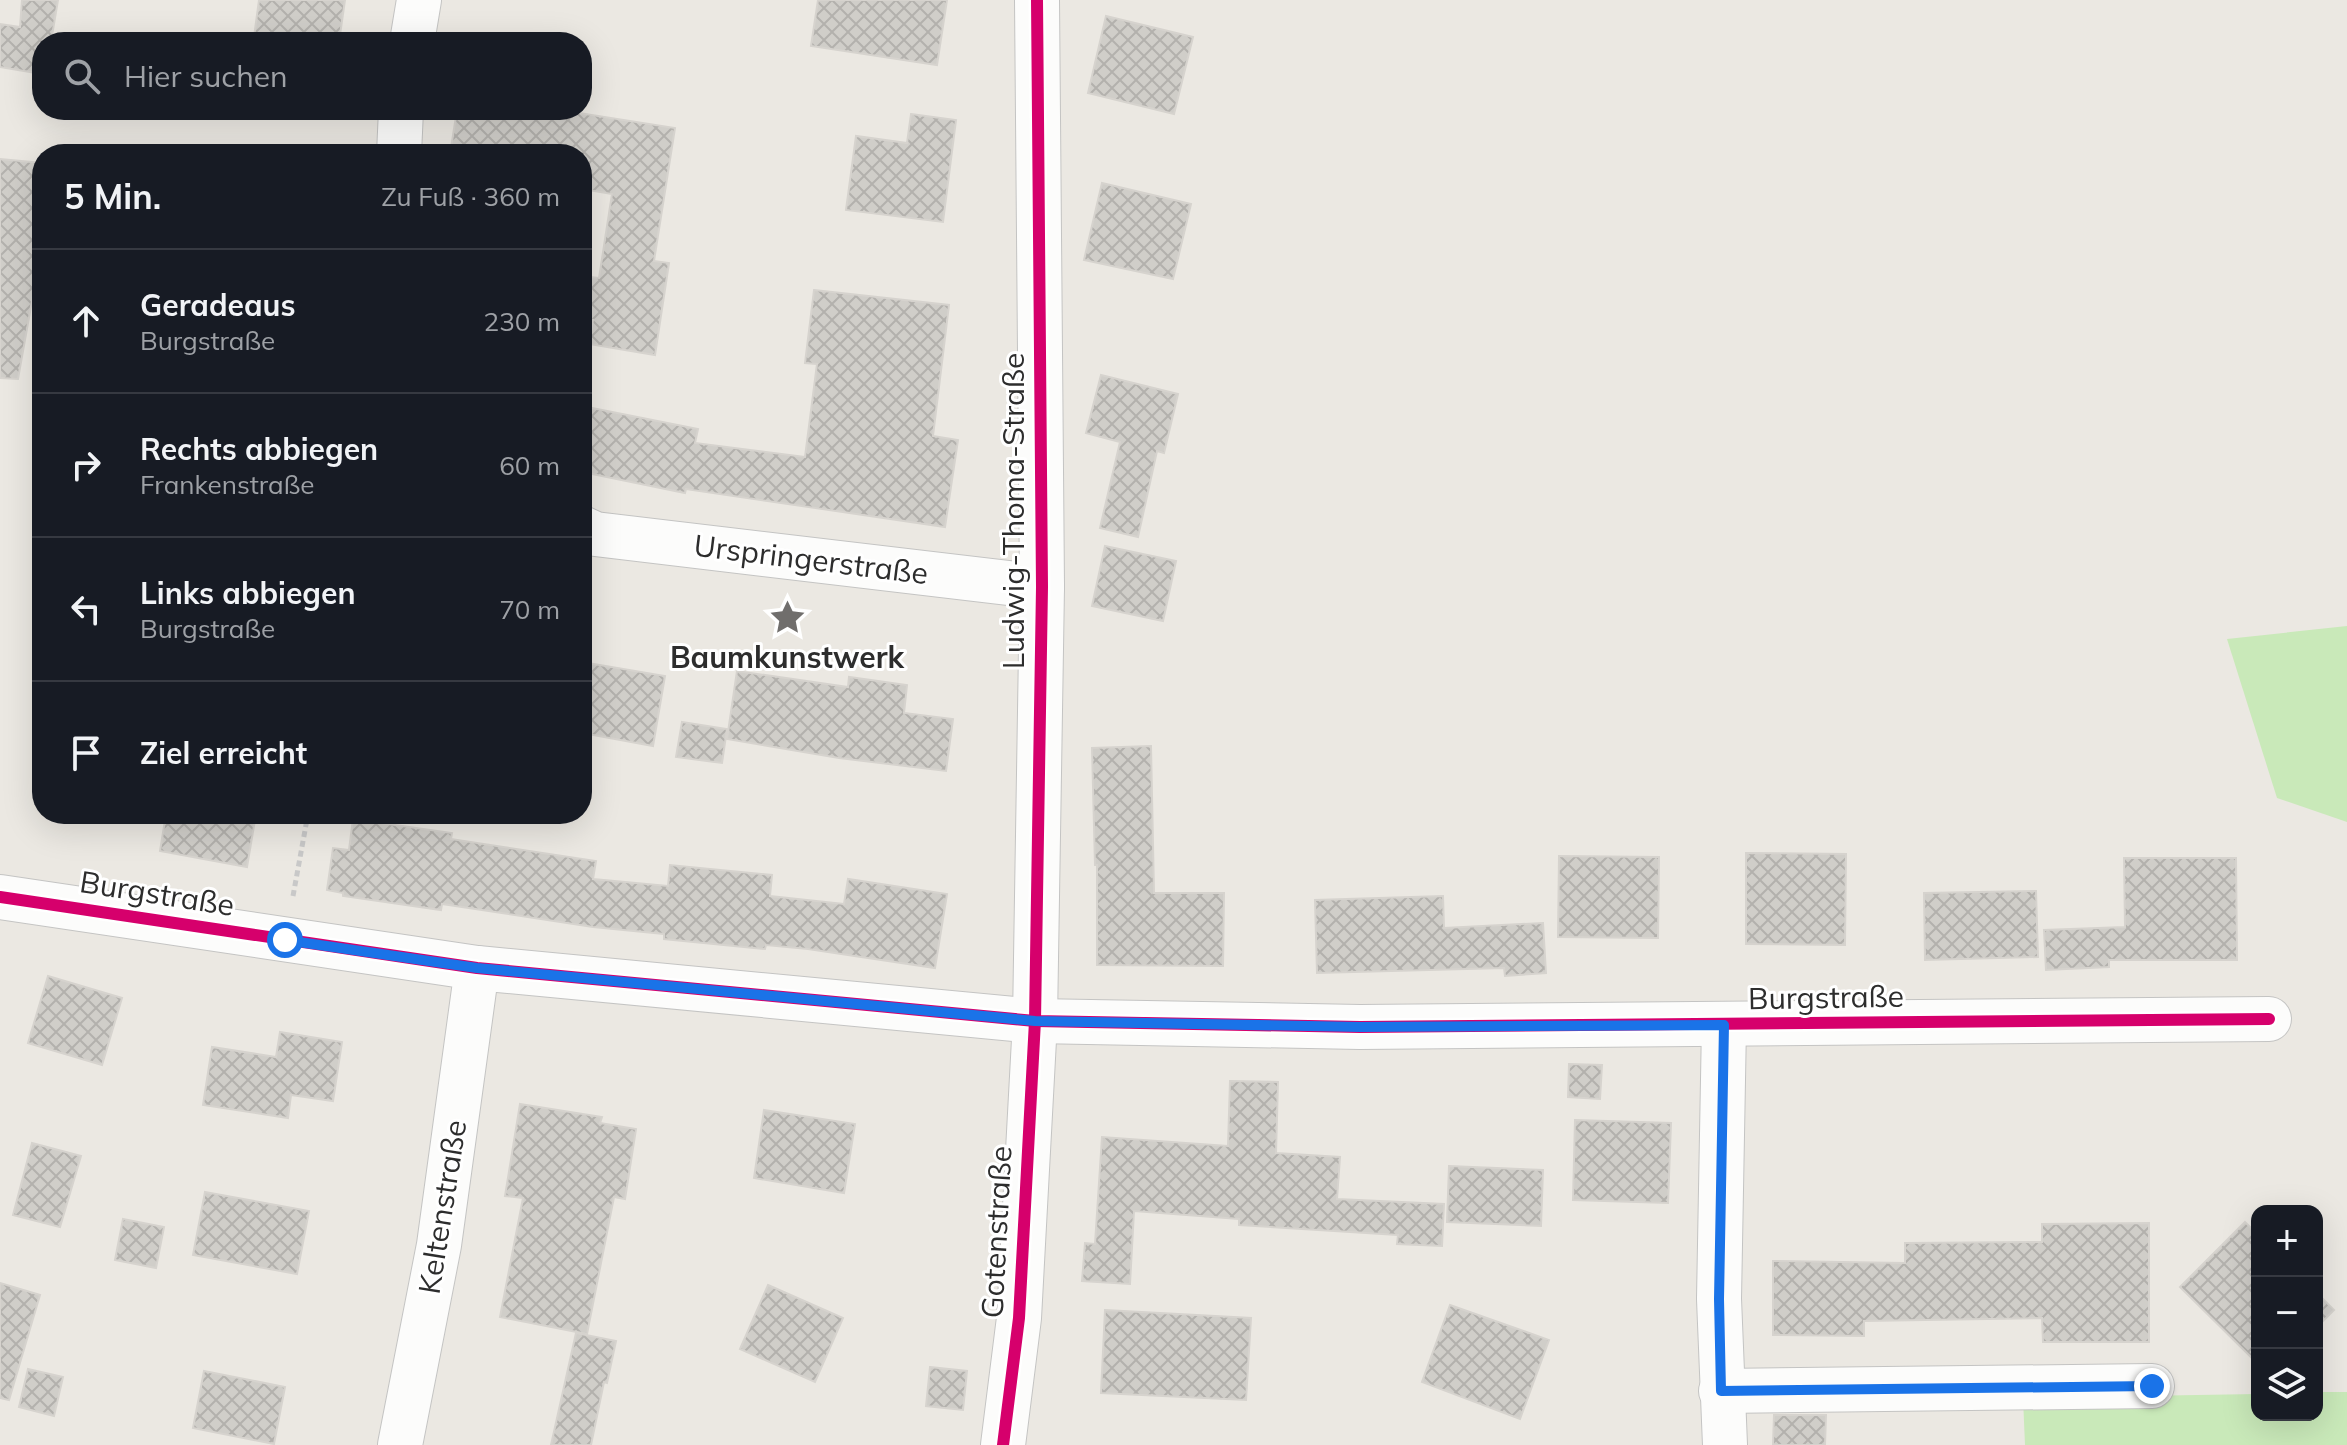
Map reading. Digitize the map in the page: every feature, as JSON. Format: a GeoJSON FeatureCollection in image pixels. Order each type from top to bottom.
{"type":"FeatureCollection","features":[{"type":"Feature","properties":{"kind":"street"},"geometry":{"type":"LineString","coordinates":[[414,32],[419,0]]}},
{"type":"Feature","properties":{"kind":"street","name":"Ludwig-Thoma-Straße"},"geometry":{"type":"LineString","coordinates":[[1035,1021],[1042,587],[1037,0]]}},
{"type":"Feature","properties":{"kind":"street"},"geometry":{"type":"LineString","coordinates":[[399,144],[401,120]]}},
{"type":"Feature","properties":{"kind":"street","name":"Urspringerstraße"},"geometry":{"type":"LineString","coordinates":[[592,533],[1042,587]]}},
{"type":"Feature","properties":{"kind":"street","name":"Burgstraße"},"geometry":{"type":"LineString","coordinates":[[1,899],[477,968],[1035,1021],[1360,1027],[2269,1019]]}},
{"type":"Feature","properties":{"kind":"street","name":"Keltenstraße"},"geometry":{"type":"LineString","coordinates":[[400,1445],[439,1245],[477,968]]}},
{"type":"Feature","properties":{"kind":"street","name":"Gotenstraße"},"geometry":{"type":"LineString","coordinates":[[1003,1445],[1019,1318],[1035,1021]]}},
{"type":"Feature","properties":{"kind":"street"},"geometry":{"type":"LineString","coordinates":[[1724,1025],[1719,1299],[1725,1445]]}},
{"type":"Feature","properties":{"kind":"street"},"geometry":{"type":"LineString","coordinates":[[1721,1391],[2152,1386]]}},
{"type":"Feature","properties":{"kind":"path"},"geometry":{"type":"LineString","coordinates":[[285,940],[306,824]]}},
{"type":"Feature","properties":{"kind":"green space"},"geometry":{"type":"Polygon","coordinates":[[[2347,626],[2347,822],[2277,798],[2227,639],[2347,626]]]}},
{"type":"Feature","properties":{"kind":"green space"},"geometry":{"type":"Polygon","coordinates":[[[2323,1392],[2347,1392],[2347,1445],[2025,1445],[2023,1398],[2251,1394],[2251,1421],[2323,1421],[2323,1392]]]}},
{"type":"Feature","properties":{"kind":"building"},"geometry":{"type":"Polygon","coordinates":[[[22,0],[58,0],[53,32],[32,32],[32,72],[0,67],[0,24],[20,27],[22,0]]]}},
{"type":"Feature","properties":{"kind":"building"},"geometry":{"type":"Polygon","coordinates":[[[259,0],[345,0],[340,32],[255,32],[259,0]]]}},
{"type":"Feature","properties":{"kind":"building"},"geometry":{"type":"Polygon","coordinates":[[[818,0],[947,0],[937,65],[811,46],[818,0]]]}},
{"type":"Feature","properties":{"kind":"building"},"geometry":{"type":"Polygon","coordinates":[[[1106,16],[1193,37],[1174,114],[1088,93],[1106,16]]]}},
{"type":"Feature","properties":{"kind":"building"},"geometry":{"type":"Polygon","coordinates":[[[911,114],[956,120],[943,222],[846,210],[856,136],[907,143],[911,114]]]}},
{"type":"Feature","properties":{"kind":"building"},"geometry":{"type":"Polygon","coordinates":[[[592,115],[675,128],[654,261],[669,263],[655,355],[592,344],[592,277],[599,278],[612,194],[592,191],[592,144],[452,144],[455,120],[592,120],[592,115]]]}},
{"type":"Feature","properties":{"kind":"building"},"geometry":{"type":"Polygon","coordinates":[[[0,159],[32,162],[32,301],[18,379],[0,378],[0,159]]]}},
{"type":"Feature","properties":{"kind":"building"},"geometry":{"type":"Polygon","coordinates":[[[1102,183],[1191,204],[1173,279],[1084,260],[1102,183]]]}},
{"type":"Feature","properties":{"kind":"building"},"geometry":{"type":"Polygon","coordinates":[[[814,290],[949,305],[933,436],[958,440],[945,527],[686,489],[685,493],[592,474],[592,408],[698,429],[695,443],[805,457],[817,364],[805,363],[814,290]]]}},
{"type":"Feature","properties":{"kind":"building"},"geometry":{"type":"Polygon","coordinates":[[[1101,375],[1178,394],[1164,453],[1157,451],[1138,537],[1100,528],[1120,442],[1086,433],[1101,375]]]}},
{"type":"Feature","properties":{"kind":"building"},"geometry":{"type":"Polygon","coordinates":[[[1105,546],[1176,561],[1163,621],[1092,606],[1105,546]]]}},
{"type":"Feature","properties":{"kind":"building"},"geometry":{"type":"Polygon","coordinates":[[[592,664],[665,676],[653,746],[592,735],[592,664]]]}},
{"type":"Feature","properties":{"kind":"building"},"geometry":{"type":"Polygon","coordinates":[[[737,671],[848,687],[849,677],[907,685],[904,713],[953,719],[946,771],[839,758],[727,739],[737,671]]]}},
{"type":"Feature","properties":{"kind":"building"},"geometry":{"type":"Polygon","coordinates":[[[682,722],[727,729],[722,763],[676,757],[682,722]]]}},
{"type":"Feature","properties":{"kind":"building"},"geometry":{"type":"Polygon","coordinates":[[[1151,746],[1154,893],[1224,893],[1223,966],[1097,965],[1092,748],[1151,746]]]}},
{"type":"Feature","properties":{"kind":"building"},"geometry":{"type":"Polygon","coordinates":[[[164,824],[254,824],[247,867],[160,851],[164,824]]]}},
{"type":"Feature","properties":{"kind":"building"},"geometry":{"type":"Polygon","coordinates":[[[352,824],[388,824],[452,833],[451,839],[596,861],[593,879],[668,886],[670,865],[772,875],[770,896],[844,904],[848,879],[947,894],[935,968],[808,949],[766,945],[765,949],[664,939],[664,934],[593,927],[442,904],[441,910],[343,896],[343,893],[327,890],[333,848],[349,850],[352,824]]]}},
{"type":"Feature","properties":{"kind":"building"},"geometry":{"type":"Polygon","coordinates":[[[1746,853],[1846,854],[1845,945],[1746,944],[1746,853]]]}},
{"type":"Feature","properties":{"kind":"building"},"geometry":{"type":"Polygon","coordinates":[[[1559,856],[1659,857],[1658,938],[1558,937],[1559,856]]]}},
{"type":"Feature","properties":{"kind":"building"},"geometry":{"type":"Polygon","coordinates":[[[2124,858],[2236,858],[2237,960],[2109,960],[2109,967],[2046,970],[2044,930],[2125,927],[2124,858]]]}},
{"type":"Feature","properties":{"kind":"building"},"geometry":{"type":"Polygon","coordinates":[[[2036,891],[2038,957],[1925,960],[1924,893],[2036,891]]]}},
{"type":"Feature","properties":{"kind":"building"},"geometry":{"type":"Polygon","coordinates":[[[1443,896],[1444,928],[1543,923],[1546,973],[1505,976],[1504,968],[1317,973],[1315,900],[1443,896]]]}},
{"type":"Feature","properties":{"kind":"building"},"geometry":{"type":"Polygon","coordinates":[[[48,976],[122,998],[102,1065],[28,1043],[48,976]]]}},
{"type":"Feature","properties":{"kind":"building"},"geometry":{"type":"Polygon","coordinates":[[[280,1032],[342,1042],[333,1101],[291,1095],[288,1118],[203,1105],[212,1047],[276,1057],[280,1032]]]}},
{"type":"Feature","properties":{"kind":"building"},"geometry":{"type":"Polygon","coordinates":[[[1569,1064],[1602,1065],[1600,1099],[1568,1097],[1569,1064]]]}},
{"type":"Feature","properties":{"kind":"building"},"geometry":{"type":"Polygon","coordinates":[[[1230,1081],[1278,1082],[1276,1153],[1340,1157],[1337,1199],[1444,1204],[1442,1246],[1397,1244],[1398,1235],[1239,1225],[1239,1219],[1134,1211],[1130,1284],[1082,1281],[1085,1243],[1095,1244],[1102,1137],[1228,1146],[1230,1081]]]}},
{"type":"Feature","properties":{"kind":"building"},"geometry":{"type":"Polygon","coordinates":[[[520,1104],[602,1117],[600,1123],[636,1129],[625,1199],[614,1197],[587,1334],[500,1317],[523,1198],[505,1196],[520,1104]]]}},
{"type":"Feature","properties":{"kind":"building"},"geometry":{"type":"Polygon","coordinates":[[[764,1110],[855,1124],[844,1193],[754,1178],[764,1110]]]}},
{"type":"Feature","properties":{"kind":"building"},"geometry":{"type":"Polygon","coordinates":[[[1575,1120],[1671,1123],[1668,1203],[1573,1200],[1575,1120]]]}},
{"type":"Feature","properties":{"kind":"building"},"geometry":{"type":"Polygon","coordinates":[[[32,1143],[81,1156],[60,1227],[13,1215],[32,1143]]]}},
{"type":"Feature","properties":{"kind":"building"},"geometry":{"type":"Polygon","coordinates":[[[1449,1166],[1543,1170],[1541,1226],[1447,1222],[1449,1166]]]}},
{"type":"Feature","properties":{"kind":"building"},"geometry":{"type":"Polygon","coordinates":[[[205,1192],[309,1211],[297,1274],[193,1255],[205,1192]]]}},
{"type":"Feature","properties":{"kind":"building"},"geometry":{"type":"Polygon","coordinates":[[[123,1219],[164,1227],[156,1268],[115,1260],[123,1219]]]}},
{"type":"Feature","properties":{"kind":"building"},"geometry":{"type":"Polygon","coordinates":[[[2245,1222],[2251,1228],[2251,1357],[2180,1287],[2245,1222]]]}},
{"type":"Feature","properties":{"kind":"building"},"geometry":{"type":"Polygon","coordinates":[[[2149,1223],[2149,1342],[2043,1342],[2042,1318],[1864,1321],[1864,1336],[1773,1335],[1773,1261],[1905,1263],[1905,1243],[2042,1242],[2042,1224],[2149,1223]]]}},
{"type":"Feature","properties":{"kind":"building"},"geometry":{"type":"Polygon","coordinates":[[[0,1283],[40,1295],[9,1400],[0,1398],[0,1283]]]}},
{"type":"Feature","properties":{"kind":"building"},"geometry":{"type":"Polygon","coordinates":[[[768,1285],[843,1318],[815,1382],[740,1349],[768,1285]]]}},
{"type":"Feature","properties":{"kind":"building"},"geometry":{"type":"Polygon","coordinates":[[[2323,1299],[2334,1310],[2323,1321],[2323,1299]]]}},
{"type":"Feature","properties":{"kind":"building"},"geometry":{"type":"Polygon","coordinates":[[[1450,1305],[1549,1340],[1520,1419],[1422,1382],[1450,1305]]]}},
{"type":"Feature","properties":{"kind":"building"},"geometry":{"type":"Polygon","coordinates":[[[1105,1310],[1251,1318],[1246,1400],[1101,1393],[1105,1310]]]}},
{"type":"Feature","properties":{"kind":"building"},"geometry":{"type":"Polygon","coordinates":[[[576,1333],[616,1341],[607,1383],[604,1382],[591,1445],[551,1445],[576,1333]]]}},
{"type":"Feature","properties":{"kind":"building"},"geometry":{"type":"Polygon","coordinates":[[[930,1367],[967,1371],[963,1410],[926,1406],[930,1367]]]}},
{"type":"Feature","properties":{"kind":"building"},"geometry":{"type":"Polygon","coordinates":[[[28,1369],[63,1377],[54,1416],[19,1407],[28,1369]]]}},
{"type":"Feature","properties":{"kind":"building"},"geometry":{"type":"Polygon","coordinates":[[[204,1371],[285,1387],[274,1444],[193,1428],[204,1371]]]}},
{"type":"Feature","properties":{"kind":"building"},"geometry":{"type":"Polygon","coordinates":[[[1774,1415],[1826,1415],[1825,1445],[1773,1445],[1774,1415]]]}},
{"type":"Feature","properties":{"kind":"cycle path"},"geometry":{"type":"LineString","coordinates":[[1003,1445],[1019,1318],[1035,1021],[1042,587],[1037,0]]}},
{"type":"Feature","properties":{"kind":"cycle path"},"geometry":{"type":"LineString","coordinates":[[0,897],[477,968],[1035,1021],[1360,1027],[2269,1019]]}},
{"type":"Feature","properties":{"kind":"place","name":"Baumkunstwerk"},"geometry":{"type":"Point","coordinates":[787,617]}},
{"type":"Feature","properties":{"kind":"route"},"geometry":{"type":"LineString","coordinates":[[285,940],[477,968],[1035,1021],[1360,1027],[1724,1025],[1719,1299],[1721,1391],[2152,1386]]}}]}
